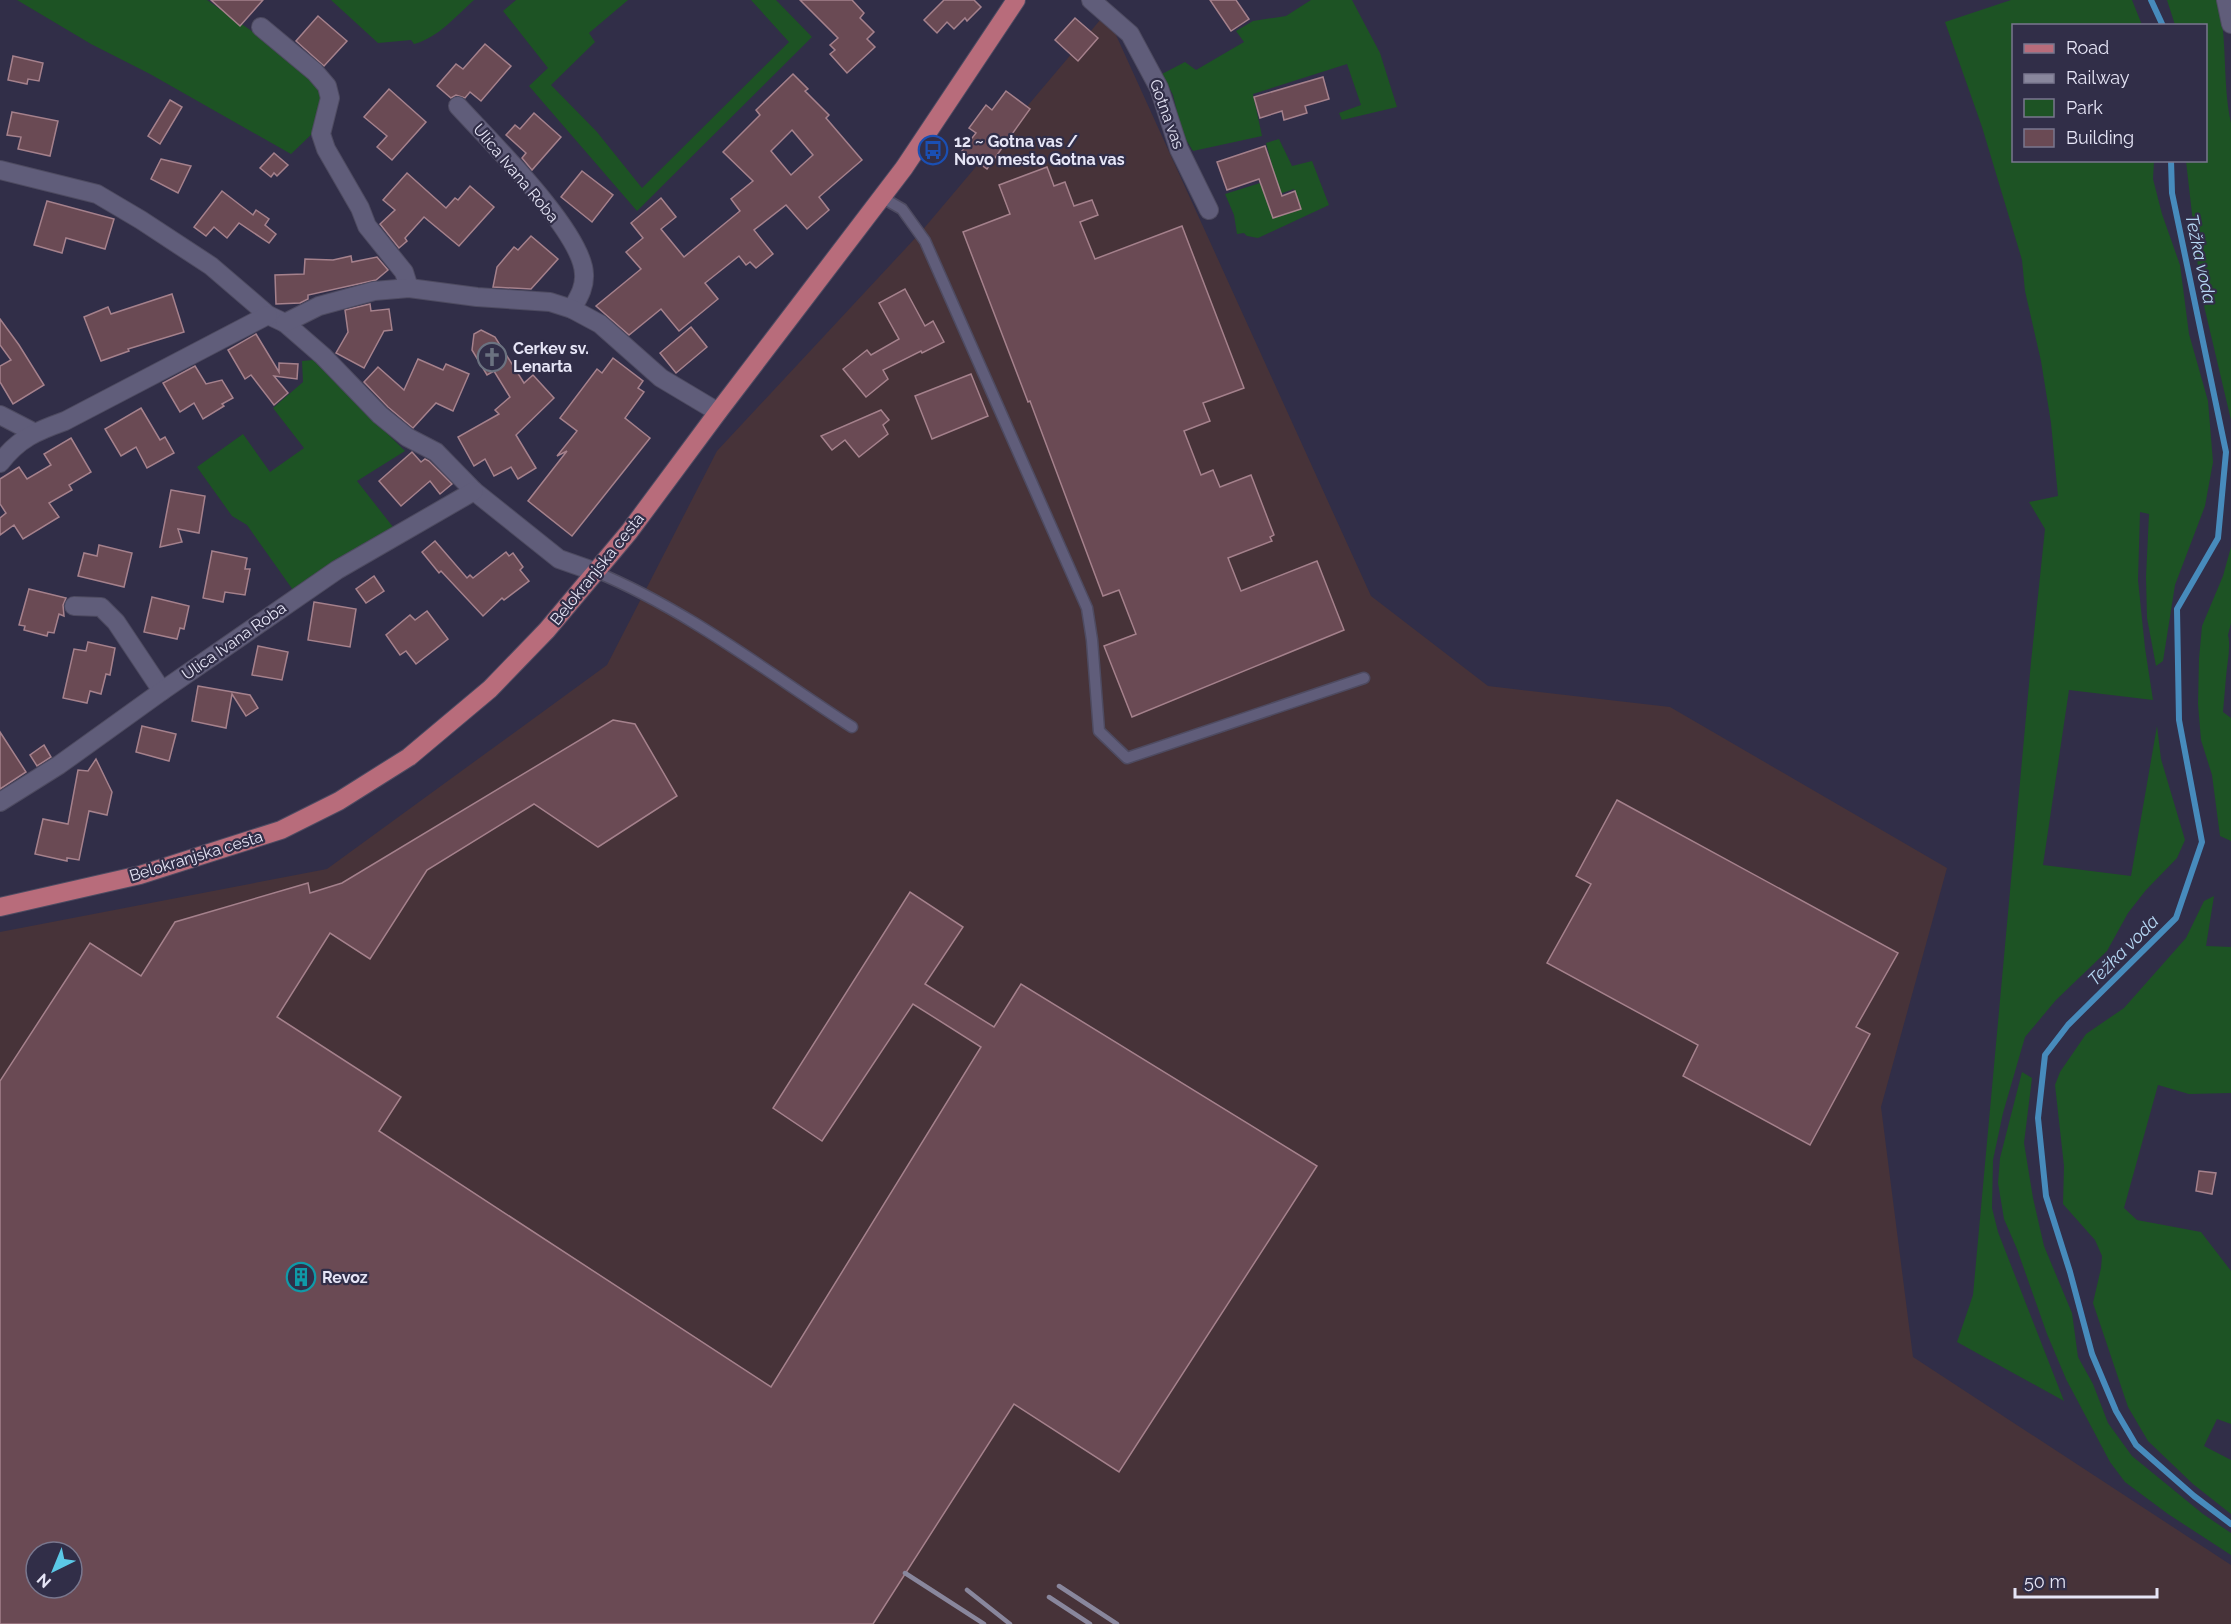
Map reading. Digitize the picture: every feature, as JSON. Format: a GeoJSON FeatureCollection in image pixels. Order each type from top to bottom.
{"type":"FeatureCollection","features":[{"type":"Feature","properties":{"kind":"main road","name":"Belokranjska cesta"},"geometry":{"type":"LineString","coordinates":[[0,907],[140,875],[281,830],[339,801],[409,757],[490,689],[547,630],[629,532],[904,168],[1016,0]]}},
{"type":"Feature","properties":{"kind":"street","name":"Gotna vas"},"geometry":{"type":"LineString","coordinates":[[1091,0],[1131,34],[1159,88],[1179,149],[1209,210]]}},
{"type":"Feature","properties":{"kind":"street"},"geometry":{"type":"LineString","coordinates":[[2226,0],[2231,24]]}},
{"type":"Feature","properties":{"kind":"street"},"geometry":{"type":"LineString","coordinates":[[261,27],[315,72],[327,86],[330,99],[321,134],[326,149],[360,208],[367,226],[404,272],[409,288]]}},
{"type":"Feature","properties":{"kind":"street","name":"Ulica Ivana Roba"},"geometry":{"type":"LineString","coordinates":[[458,106],[533,188],[579,251],[584,274],[582,292],[572,309]]}},
{"type":"Feature","properties":{"kind":"street"},"geometry":{"type":"LineString","coordinates":[[0,170],[97,194],[211,266],[268,315],[285,323],[323,356],[380,415],[407,437],[436,452],[474,491],[559,559],[596,572]]}},
{"type":"Feature","properties":{"kind":"street"},"geometry":{"type":"LineString","coordinates":[[285,323],[319,306],[374,291],[409,288],[477,297],[550,302],[572,309],[600,324],[661,378],[718,412]]}},
{"type":"Feature","properties":{"kind":"street"},"geometry":{"type":"LineString","coordinates":[[0,463],[8,453],[33,432],[65,421],[268,315]]}},
{"type":"Feature","properties":{"kind":"street"},"geometry":{"type":"LineString","coordinates":[[0,415],[33,432]]}},
{"type":"Feature","properties":{"kind":"street","name":"Ulica Ivana Roba"},"geometry":{"type":"LineString","coordinates":[[0,802],[59,765],[337,570],[474,491]]}},
{"type":"Feature","properties":{"kind":"street"},"geometry":{"type":"LineString","coordinates":[[74,606],[101,607],[116,622],[162,691]]}},
{"type":"Feature","properties":{"kind":"lane"},"geometry":{"type":"LineString","coordinates":[[881,197],[902,209],[925,241],[1087,608],[1092,640],[1099,731],[1127,758],[1364,678]]}},
{"type":"Feature","properties":{"kind":"lane"},"geometry":{"type":"LineString","coordinates":[[596,572],[634,588],[686,619],[852,727]]}},
{"type":"Feature","properties":{"kind":"shaded area","name":"Revoz"},"geometry":{"type":"Polygon","coordinates":[[[1106,13],[1371,596],[1488,686],[1670,707],[1947,868],[1881,1107],[1913,1357],[2231,1565],[2231,1624],[0,1624],[0,932],[327,869],[607,665],[717,451],[920,233],[1106,13]]]}},
{"type":"Feature","properties":{"kind":"green space"},"geometry":{"type":"Polygon","coordinates":[[[17,0],[207,0],[285,54],[325,95],[316,130],[291,154],[150,74],[91,44],[17,0]]]}},
{"type":"Feature","properties":{"kind":"green space"},"geometry":{"type":"Polygon","coordinates":[[[331,0],[474,0],[439,32],[414,44],[411,40],[378,43],[331,0]]]}},
{"type":"Feature","properties":{"kind":"green space"},"geometry":{"type":"Polygon","coordinates":[[[516,0],[628,0],[589,33],[595,42],[551,85],[597,132],[642,188],[789,42],[751,0],[776,0],[812,37],[637,211],[529,86],[548,68],[503,11],[516,0]]]}},
{"type":"Feature","properties":{"kind":"green space"},"geometry":{"type":"Polygon","coordinates":[[[1311,0],[1352,0],[1380,53],[1397,107],[1342,120],[1339,113],[1361,105],[1347,64],[1253,94],[1262,136],[1193,151],[1182,133],[1173,95],[1162,74],[1185,62],[1196,70],[1244,42],[1236,31],[1253,21],[1286,16],[1311,0]]]}},
{"type":"Feature","properties":{"kind":"green space"},"geometry":{"type":"Polygon","coordinates":[[[2011,0],[2132,0],[2142,24],[2012,24],[2012,162],[2154,162],[2153,179],[2162,214],[2180,265],[2189,334],[2208,401],[2213,462],[2205,506],[2175,585],[2163,661],[2156,666],[2147,618],[2149,514],[2140,512],[2138,580],[2153,700],[2069,690],[2043,865],[2131,876],[2157,726],[2161,759],[2185,840],[2177,858],[2146,890],[2128,913],[2107,951],[2056,1000],[2025,1037],[2003,1113],[1993,1160],[1992,1208],[1998,1232],[2064,1401],[1957,1342],[1973,1295],[2045,529],[2029,502],[2058,496],[2051,423],[2041,361],[2025,291],[2022,260],[1982,127],[1945,22],[2011,0]]]}},
{"type":"Feature","properties":{"kind":"green space"},"geometry":{"type":"Polygon","coordinates":[[[2167,0],[2218,0],[2231,123],[2231,420],[2201,293],[2186,162],[2207,162],[2207,24],[2175,24],[2167,0]]]}},
{"type":"Feature","properties":{"kind":"green space"},"geometry":{"type":"Polygon","coordinates":[[[1279,139],[1292,166],[1312,161],[1329,205],[1258,238],[1247,236],[1244,233],[1237,234],[1234,215],[1225,194],[1273,179],[1266,143],[1279,139]],[[1294,189],[1268,198],[1301,208],[1294,189]]]}},
{"type":"Feature","properties":{"kind":"green space"},"geometry":{"type":"Polygon","coordinates":[[[313,360],[405,451],[357,481],[393,527],[293,590],[247,525],[232,516],[197,467],[243,434],[270,472],[304,448],[273,408],[303,382],[302,361],[313,360]]]}},
{"type":"Feature","properties":{"kind":"green space"},"geometry":{"type":"Polygon","coordinates":[[[2231,547],[2231,623],[2228,635],[2229,650],[2223,712],[2231,718],[2231,841],[2220,836],[2212,775],[2201,740],[2198,704],[2202,626],[2223,576],[2231,547]]]}},
{"type":"Feature","properties":{"kind":"green space"},"geometry":{"type":"Polygon","coordinates":[[[2214,896],[2206,946],[2231,947],[2231,1093],[2189,1094],[2158,1085],[2124,1208],[2137,1220],[2201,1232],[2231,1271],[2231,1424],[2217,1419],[2204,1446],[2231,1460],[2231,1514],[2193,1484],[2148,1441],[2128,1407],[2093,1303],[2102,1256],[2095,1240],[2063,1204],[2064,1166],[2055,1085],[2060,1072],[2086,1034],[2124,1008],[2186,938],[2204,901],[2214,896]]]}},
{"type":"Feature","properties":{"kind":"green space"},"geometry":{"type":"Polygon","coordinates":[[[2022,1072],[2032,1078],[2024,1143],[2033,1198],[2044,1246],[2072,1313],[2078,1357],[2093,1384],[2108,1423],[2132,1456],[2203,1514],[2231,1533],[2231,1555],[2168,1514],[2125,1482],[2110,1462],[2066,1379],[2004,1219],[1998,1183],[2000,1158],[2022,1072]]]}},
{"type":"Feature","properties":{"kind":"building"},"geometry":{"type":"Polygon","coordinates":[[[211,0],[263,0],[240,26],[211,0]]]}},
{"type":"Feature","properties":{"kind":"building"},"geometry":{"type":"Polygon","coordinates":[[[800,0],[852,0],[864,13],[860,18],[874,32],[867,39],[875,47],[847,73],[830,54],[835,50],[830,45],[838,38],[800,0]]]}},
{"type":"Feature","properties":{"kind":"building"},"geometry":{"type":"Polygon","coordinates":[[[944,0],[974,0],[981,7],[967,21],[965,18],[954,29],[947,22],[937,33],[924,20],[944,0]]]}},
{"type":"Feature","properties":{"kind":"building"},"geometry":{"type":"Polygon","coordinates":[[[1210,0],[1236,0],[1249,19],[1231,31],[1210,0]]]}},
{"type":"Feature","properties":{"kind":"building"},"geometry":{"type":"Polygon","coordinates":[[[318,16],[347,41],[324,66],[296,41],[318,16]]]}},
{"type":"Feature","properties":{"kind":"building"},"geometry":{"type":"Polygon","coordinates":[[[1075,18],[1098,38],[1078,61],[1055,40],[1075,18]]]}},
{"type":"Feature","properties":{"kind":"building"},"geometry":{"type":"Polygon","coordinates":[[[485,44],[511,66],[481,101],[470,92],[465,98],[456,95],[451,98],[437,86],[456,64],[463,69],[485,44]]]}},
{"type":"Feature","properties":{"kind":"building"},"geometry":{"type":"Polygon","coordinates":[[[13,56],[43,63],[39,81],[28,79],[27,84],[8,80],[13,56]]]}},
{"type":"Feature","properties":{"kind":"building"},"geometry":{"type":"Polygon","coordinates":[[[793,74],[808,89],[805,91],[829,115],[826,118],[862,160],[819,197],[829,210],[807,229],[786,205],[754,230],[773,254],[756,268],[750,262],[746,265],[739,256],[705,283],[718,299],[679,331],[661,309],[629,335],[596,306],[641,269],[626,252],[643,238],[631,223],[661,198],[676,217],[661,229],[684,257],[740,211],[731,199],[753,181],[723,152],[760,115],[756,110],[793,74]],[[792,130],[771,151],[791,175],[813,155],[792,130]]]}},
{"type":"Feature","properties":{"kind":"building"},"geometry":{"type":"Polygon","coordinates":[[[1323,77],[1329,99],[1305,106],[1307,113],[1284,120],[1282,111],[1260,118],[1254,97],[1323,77]]]}},
{"type":"Feature","properties":{"kind":"building"},"geometry":{"type":"Polygon","coordinates":[[[389,89],[426,122],[392,160],[377,147],[387,136],[364,117],[389,89]]]}},
{"type":"Feature","properties":{"kind":"building"},"geometry":{"type":"Polygon","coordinates":[[[1006,91],[1030,109],[987,169],[962,151],[976,133],[969,128],[986,105],[992,110],[1006,91]]]}},
{"type":"Feature","properties":{"kind":"building"},"geometry":{"type":"Polygon","coordinates":[[[170,100],[182,107],[160,144],[148,136],[170,100]]]}},
{"type":"Feature","properties":{"kind":"building"},"geometry":{"type":"Polygon","coordinates":[[[12,112],[58,121],[50,156],[18,149],[21,137],[7,135],[12,112]]]}},
{"type":"Feature","properties":{"kind":"building"},"geometry":{"type":"Polygon","coordinates":[[[534,113],[561,137],[532,170],[522,158],[526,153],[506,135],[515,125],[520,129],[534,113]]]}},
{"type":"Feature","properties":{"kind":"building"},"geometry":{"type":"Polygon","coordinates":[[[1265,146],[1282,196],[1295,191],[1301,209],[1273,218],[1259,179],[1227,190],[1217,162],[1265,146]]]}},
{"type":"Feature","properties":{"kind":"building"},"geometry":{"type":"Polygon","coordinates":[[[274,153],[288,165],[277,176],[274,173],[271,177],[260,168],[274,153]]]}},
{"type":"Feature","properties":{"kind":"building"},"geometry":{"type":"Polygon","coordinates":[[[161,159],[191,166],[178,193],[151,179],[161,159]]]}},
{"type":"Feature","properties":{"kind":"building"},"geometry":{"type":"Polygon","coordinates":[[[1047,167],[1054,186],[1065,182],[1074,206],[1092,200],[1098,215],[1080,222],[1095,259],[1182,226],[1244,388],[1203,403],[1210,421],[1184,431],[1201,475],[1213,470],[1220,487],[1251,475],[1274,535],[1270,537],[1272,541],[1228,558],[1241,591],[1317,561],[1344,630],[1132,717],[1104,646],[1136,634],[1119,590],[1103,596],[1030,401],[1028,402],[963,232],[1010,214],[999,185],[1047,167]]]}},
{"type":"Feature","properties":{"kind":"building"},"geometry":{"type":"Polygon","coordinates":[[[582,171],[613,195],[592,222],[561,197],[582,171]]]}},
{"type":"Feature","properties":{"kind":"building"},"geometry":{"type":"Polygon","coordinates":[[[407,173],[446,208],[455,198],[458,200],[470,186],[494,207],[459,246],[424,217],[405,238],[407,241],[399,248],[380,224],[395,210],[383,200],[407,173]]]}},
{"type":"Feature","properties":{"kind":"building"},"geometry":{"type":"Polygon","coordinates":[[[222,191],[253,215],[256,210],[269,219],[265,225],[276,234],[269,243],[239,223],[227,238],[214,227],[206,236],[194,227],[222,191]]]}},
{"type":"Feature","properties":{"kind":"building"},"geometry":{"type":"Polygon","coordinates":[[[47,201],[114,219],[105,249],[66,238],[62,253],[34,245],[47,201]]]}},
{"type":"Feature","properties":{"kind":"building"},"geometry":{"type":"Polygon","coordinates":[[[531,236],[558,259],[531,289],[493,287],[497,267],[514,247],[518,250],[531,236]]]}},
{"type":"Feature","properties":{"kind":"building"},"geometry":{"type":"Polygon","coordinates":[[[351,256],[352,262],[377,257],[388,270],[376,280],[308,295],[308,299],[300,303],[276,304],[275,275],[304,274],[305,259],[333,260],[351,256]]]}},
{"type":"Feature","properties":{"kind":"building"},"geometry":{"type":"Polygon","coordinates":[[[905,289],[925,326],[933,321],[944,342],[883,370],[888,379],[866,397],[843,369],[867,350],[871,355],[899,339],[879,303],[905,289]]]}},
{"type":"Feature","properties":{"kind":"building"},"geometry":{"type":"Polygon","coordinates":[[[172,294],[184,332],[128,349],[129,351],[101,361],[84,317],[108,307],[111,314],[172,294]]]}},
{"type":"Feature","properties":{"kind":"building"},"geometry":{"type":"Polygon","coordinates":[[[370,304],[371,311],[389,309],[392,330],[384,331],[364,368],[336,353],[348,332],[345,310],[370,304]]]}},
{"type":"Feature","properties":{"kind":"building"},"geometry":{"type":"Polygon","coordinates":[[[0,319],[44,385],[13,404],[0,382],[0,366],[11,360],[0,345],[0,319]]]}},
{"type":"Feature","properties":{"kind":"building"},"geometry":{"type":"Polygon","coordinates":[[[691,327],[707,347],[676,373],[660,353],[691,327]]]}},
{"type":"Feature","properties":{"kind":"building"},"geometry":{"type":"Polygon","coordinates":[[[481,330],[495,337],[524,383],[533,375],[554,398],[516,435],[536,468],[518,479],[511,467],[494,476],[485,459],[474,466],[458,437],[499,414],[495,410],[510,397],[494,371],[487,375],[472,350],[474,334],[481,330]]]}},
{"type":"Feature","properties":{"kind":"building"},"geometry":{"type":"Polygon","coordinates":[[[256,334],[279,372],[279,363],[298,364],[297,379],[274,376],[288,393],[274,405],[251,375],[245,379],[228,350],[256,334]]]}},
{"type":"Feature","properties":{"kind":"building"},"geometry":{"type":"Polygon","coordinates":[[[613,358],[643,381],[638,388],[644,392],[625,418],[650,438],[572,536],[528,501],[567,451],[557,456],[577,431],[560,418],[597,369],[602,373],[613,358]]]}},
{"type":"Feature","properties":{"kind":"building"},"geometry":{"type":"Polygon","coordinates":[[[418,359],[443,370],[446,364],[469,374],[453,411],[436,403],[413,428],[388,407],[364,382],[378,367],[404,390],[418,359]]]}},
{"type":"Feature","properties":{"kind":"building"},"geometry":{"type":"Polygon","coordinates":[[[195,366],[206,384],[222,380],[233,398],[203,419],[194,403],[180,412],[163,383],[195,366]]]}},
{"type":"Feature","properties":{"kind":"building"},"geometry":{"type":"Polygon","coordinates":[[[971,374],[988,416],[932,439],[915,396],[971,374]]]}},
{"type":"Feature","properties":{"kind":"building"},"geometry":{"type":"Polygon","coordinates":[[[141,408],[160,440],[165,437],[174,453],[147,468],[136,447],[121,456],[105,429],[141,408]]]}},
{"type":"Feature","properties":{"kind":"building"},"geometry":{"type":"Polygon","coordinates":[[[881,410],[889,420],[883,425],[888,434],[859,457],[845,440],[832,450],[821,436],[881,410]]]}},
{"type":"Feature","properties":{"kind":"building"},"geometry":{"type":"Polygon","coordinates":[[[71,438],[91,472],[69,485],[72,490],[49,503],[59,517],[23,539],[14,525],[0,535],[0,518],[6,513],[0,504],[0,479],[19,467],[27,479],[51,465],[44,454],[71,438]]]}},
{"type":"Feature","properties":{"kind":"building"},"geometry":{"type":"Polygon","coordinates":[[[412,452],[421,462],[425,459],[429,461],[452,484],[440,494],[430,481],[401,506],[379,481],[412,452]]]}},
{"type":"Feature","properties":{"kind":"building"},"geometry":{"type":"Polygon","coordinates":[[[171,490],[205,496],[199,533],[178,529],[182,542],[160,547],[171,490]]]}},
{"type":"Feature","properties":{"kind":"building"},"geometry":{"type":"Polygon","coordinates":[[[435,541],[467,578],[470,575],[473,578],[506,552],[509,556],[513,553],[523,567],[520,570],[529,581],[504,600],[502,598],[483,616],[441,571],[439,573],[422,552],[435,541]]]}},
{"type":"Feature","properties":{"kind":"building"},"geometry":{"type":"Polygon","coordinates":[[[99,545],[132,553],[124,587],[78,576],[84,553],[97,556],[99,545]]]}},
{"type":"Feature","properties":{"kind":"building"},"geometry":{"type":"Polygon","coordinates":[[[212,551],[247,558],[245,569],[250,569],[245,595],[225,592],[223,602],[203,598],[212,551]]]}},
{"type":"Feature","properties":{"kind":"building"},"geometry":{"type":"Polygon","coordinates":[[[374,576],[384,591],[366,603],[356,589],[374,576]]]}},
{"type":"Feature","properties":{"kind":"building"},"geometry":{"type":"Polygon","coordinates":[[[29,589],[66,598],[63,605],[64,616],[59,614],[54,633],[48,632],[47,636],[24,630],[25,626],[19,625],[29,589]]]}},
{"type":"Feature","properties":{"kind":"building"},"geometry":{"type":"Polygon","coordinates":[[[152,597],[189,606],[184,629],[180,628],[177,639],[144,632],[152,597]]]}},
{"type":"Feature","properties":{"kind":"building"},"geometry":{"type":"Polygon","coordinates":[[[314,602],[356,609],[350,647],[308,640],[314,602]]]}},
{"type":"Feature","properties":{"kind":"building"},"geometry":{"type":"Polygon","coordinates":[[[427,611],[448,639],[416,664],[406,651],[400,655],[386,635],[410,615],[415,620],[427,611]]]}},
{"type":"Feature","properties":{"kind":"building"},"geometry":{"type":"Polygon","coordinates":[[[88,642],[115,648],[110,675],[106,674],[101,694],[90,691],[87,703],[63,698],[74,649],[86,651],[88,642]]]}},
{"type":"Feature","properties":{"kind":"building"},"geometry":{"type":"Polygon","coordinates":[[[258,646],[288,652],[282,680],[252,675],[258,646]]]}},
{"type":"Feature","properties":{"kind":"building"},"geometry":{"type":"Polygon","coordinates":[[[198,686],[250,695],[258,708],[246,716],[232,694],[226,728],[192,721],[198,686]]]}},
{"type":"Feature","properties":{"kind":"building","name":"Revoz"},"geometry":{"type":"Polygon","coordinates":[[[613,720],[635,724],[677,796],[598,847],[534,804],[427,870],[370,959],[330,933],[277,1017],[401,1097],[379,1131],[771,1387],[981,1047],[913,1004],[822,1141],[773,1108],[910,892],[963,927],[925,984],[994,1027],[1021,984],[1317,1166],[1119,1472],[1014,1404],[873,1624],[0,1624],[0,1081],[90,943],[141,976],[175,922],[308,883],[310,893],[342,883],[613,720]]]}},
{"type":"Feature","properties":{"kind":"building"},"geometry":{"type":"Polygon","coordinates":[[[142,726],[176,734],[169,761],[136,752],[142,726]]]}},
{"type":"Feature","properties":{"kind":"building"},"geometry":{"type":"Polygon","coordinates":[[[0,732],[26,772],[0,789],[0,732]]]}},
{"type":"Feature","properties":{"kind":"building"},"geometry":{"type":"Polygon","coordinates":[[[44,745],[51,757],[37,766],[30,755],[44,745]]]}},
{"type":"Feature","properties":{"kind":"building"},"geometry":{"type":"Polygon","coordinates":[[[96,759],[112,792],[107,815],[89,811],[79,860],[67,858],[67,861],[35,854],[43,819],[68,824],[78,770],[88,771],[96,759]]]}},
{"type":"Feature","properties":{"kind":"building"},"geometry":{"type":"Polygon","coordinates":[[[1617,800],[1898,953],[1856,1027],[1870,1034],[1810,1145],[1683,1076],[1698,1045],[1547,963],[1591,884],[1576,876],[1617,800]]]}},
{"type":"Feature","properties":{"kind":"building"},"geometry":{"type":"Polygon","coordinates":[[[2199,1171],[2216,1173],[2212,1194],[2196,1191],[2199,1171]]]}},
{"type":"Feature","properties":{"kind":"waterway","name":"Težka voda"},"geometry":{"type":"LineString","coordinates":[[2151,0],[2162,24]]}},
{"type":"Feature","properties":{"kind":"waterway","name":"Težka voda"},"geometry":{"type":"LineString","coordinates":[[2171,162],[2172,193],[2226,452],[2218,538],[2177,609],[2179,720],[2202,842],[2176,918],[2068,1025],[2045,1055],[2038,1118],[2046,1196],[2092,1354],[2116,1411],[2136,1445],[2194,1496],[2231,1524]]}},
{"type":"Feature","properties":{"kind":"railway"},"geometry":{"type":"LineString","coordinates":[[905,1573],[984,1624]]}},
{"type":"Feature","properties":{"kind":"railway"},"geometry":{"type":"LineString","coordinates":[[1059,1586],[1117,1624]]}},
{"type":"Feature","properties":{"kind":"railway"},"geometry":{"type":"LineString","coordinates":[[967,1590],[1010,1624]]}},
{"type":"Feature","properties":{"kind":"railway"},"geometry":{"type":"LineString","coordinates":[[1049,1597],[1090,1624]]}},
{"type":"Feature","properties":{"kind":"place","name":"12 ~ Gotna vas / Novo mesto Gotna vas"},"geometry":{"type":"Point","coordinates":[933,150]}},
{"type":"Feature","properties":{"kind":"place","name":"Cerkev sv. Lenarta"},"geometry":{"type":"Point","coordinates":[492,357]}},
{"type":"Feature","properties":{"kind":"place","name":"Revoz"},"geometry":{"type":"Point","coordinates":[301,1277]}}]}
